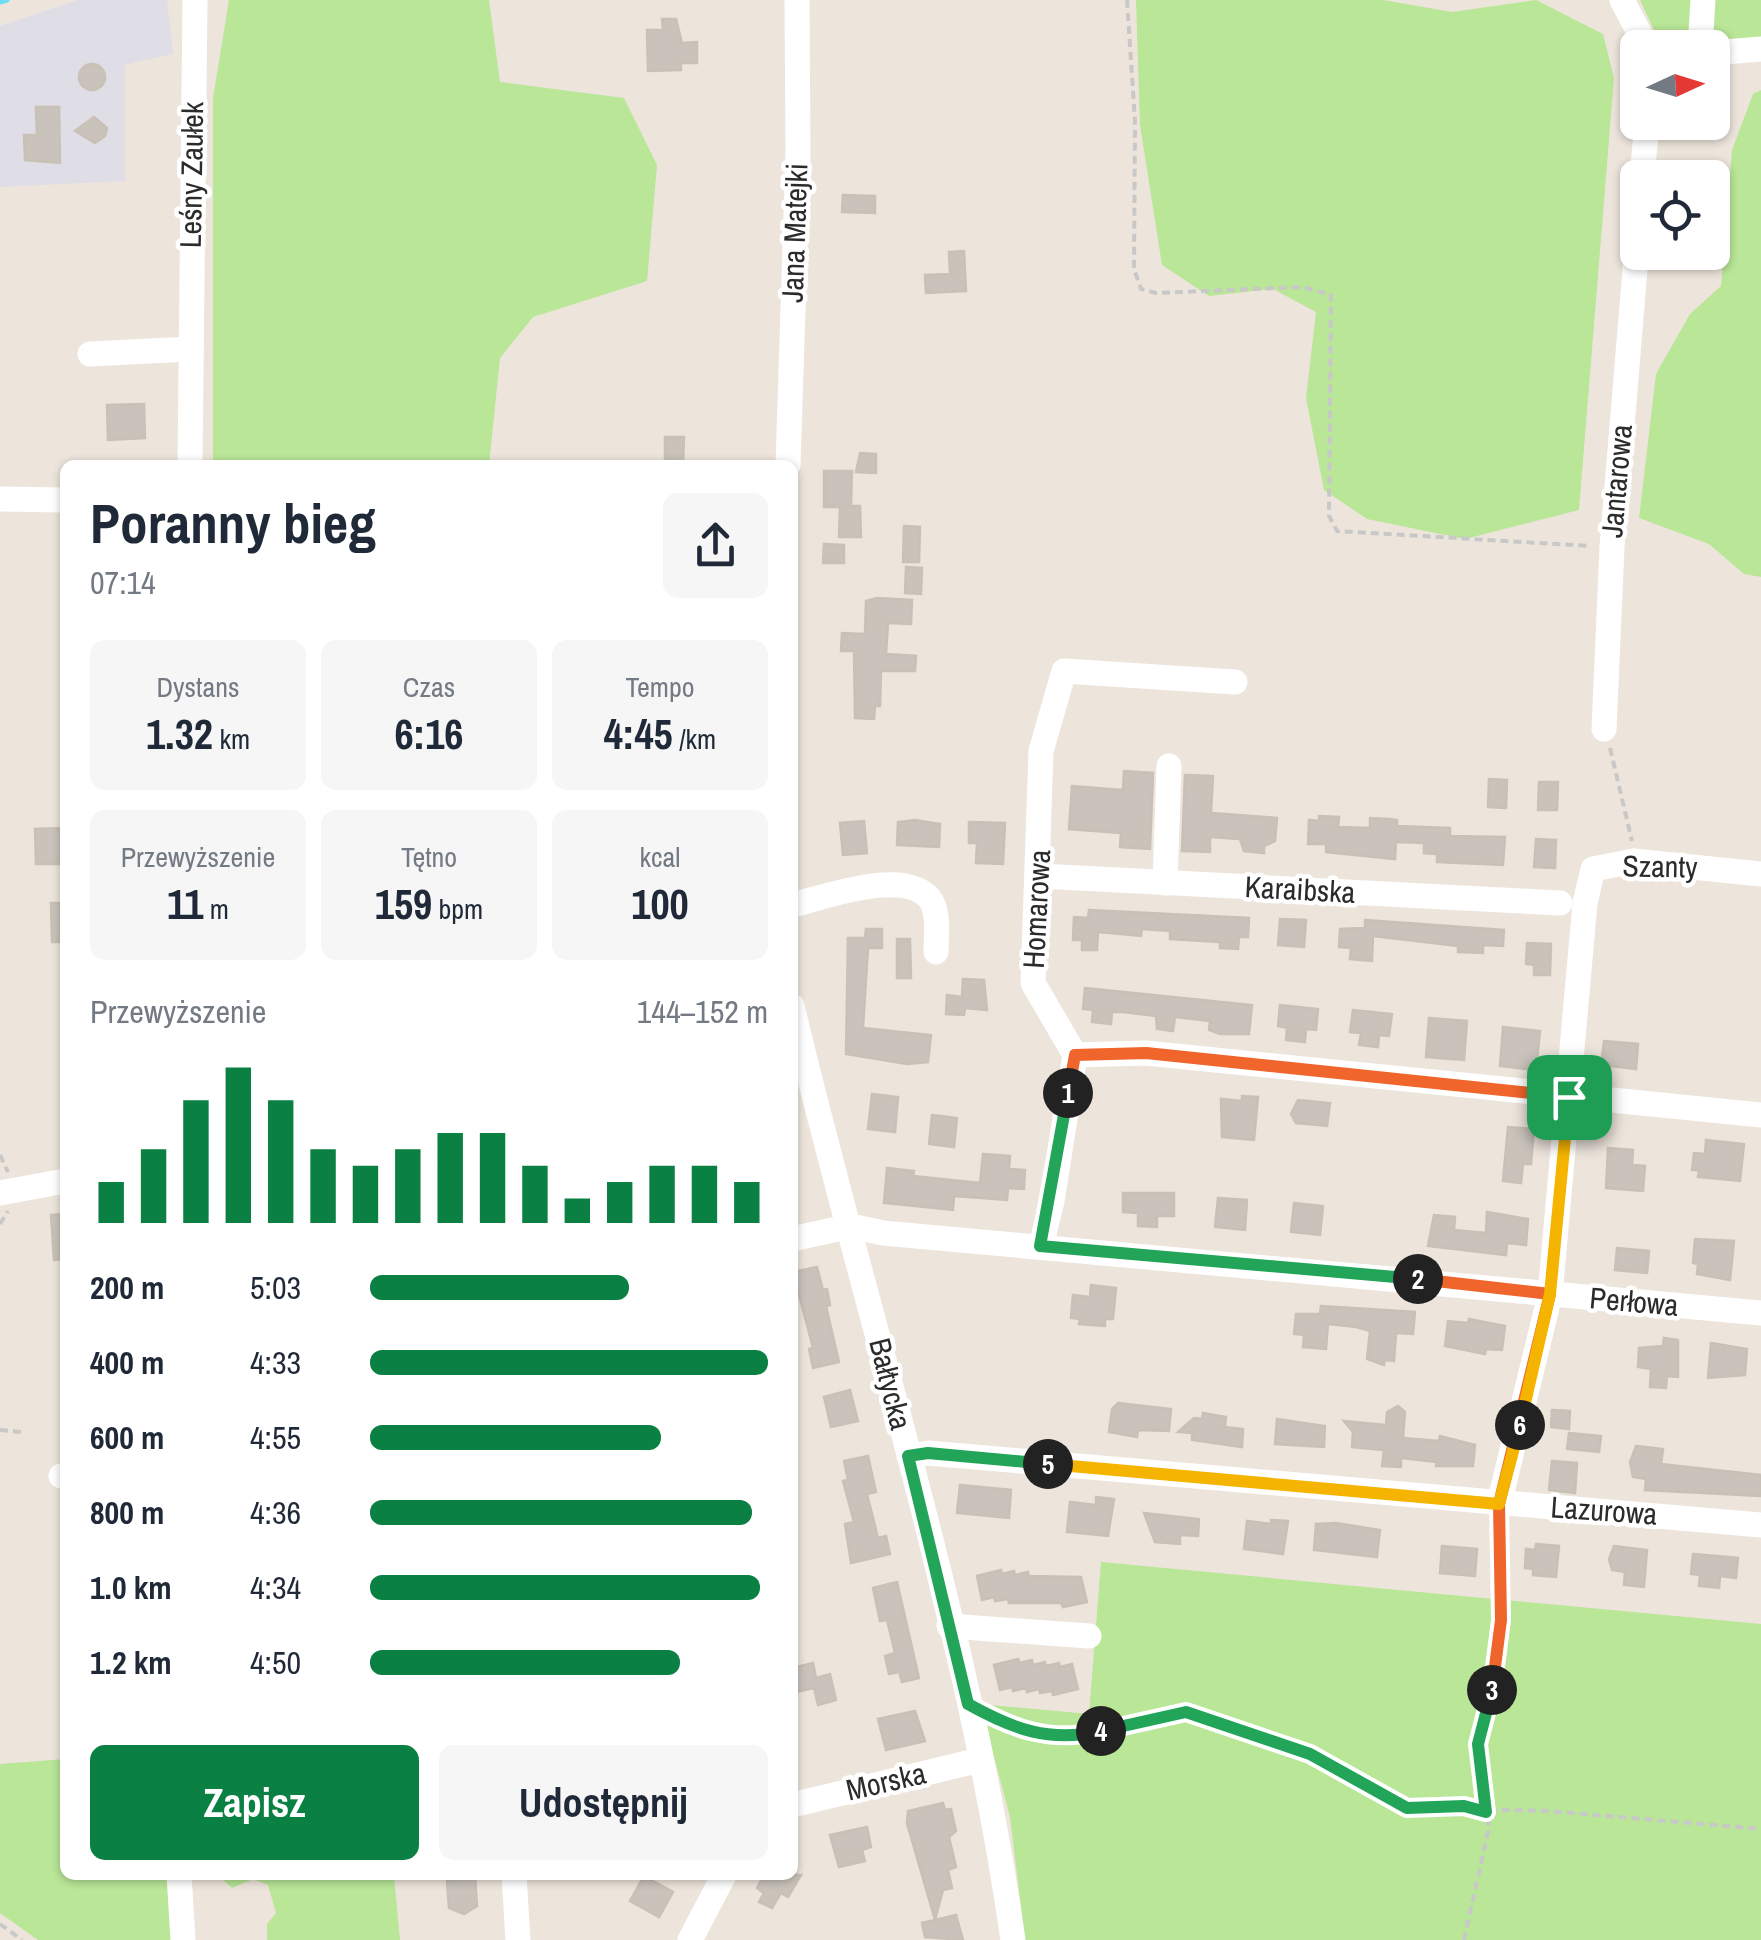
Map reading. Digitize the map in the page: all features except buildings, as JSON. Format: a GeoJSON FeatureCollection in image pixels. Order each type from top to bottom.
{"type":"FeatureCollection","features":[{"type":"Feature","properties":{"kind":"street","name":"Leśny Zaułek"},"geometry":{"type":"LineString","coordinates":[[190,460],[195,0]]}},
{"type":"Feature","properties":{"kind":"street","name":"Jana Matejki"},"geometry":{"type":"LineString","coordinates":[[788,460],[798,152],[797,0]]}},
{"type":"Feature","properties":{"kind":"street"},"geometry":{"type":"LineString","coordinates":[[1622,0],[1638,30]]}},
{"type":"Feature","properties":{"kind":"street"},"geometry":{"type":"LineString","coordinates":[[1701,30],[1703,0]]}},
{"type":"Feature","properties":{"kind":"street"},"geometry":{"type":"LineString","coordinates":[[1730,52],[1761,49]]}},
{"type":"Feature","properties":{"kind":"street","name":"Jantarowa"},"geometry":{"type":"LineString","coordinates":[[1604,729],[1612,547],[1635,270]]}},
{"type":"Feature","properties":{"kind":"street"},"geometry":{"type":"LineString","coordinates":[[90,354],[190,349]]}},
{"type":"Feature","properties":{"kind":"street"},"geometry":{"type":"LineString","coordinates":[[0,499],[60,500]]}},
{"type":"Feature","properties":{"kind":"street","name":"Homarowa"},"geometry":{"type":"LineString","coordinates":[[1075,1055],[1033,983],[1040,876],[1041,751],[1064,671],[1235,682]]}},
{"type":"Feature","properties":{"kind":"street"},"geometry":{"type":"LineString","coordinates":[[1165,882],[1169,766]]}},
{"type":"Feature","properties":{"kind":"street","name":"Szanty"},"geometry":{"type":"LineString","coordinates":[[1573,903],[1593,869],[1634,861],[1761,874]]}},
{"type":"Feature","properties":{"kind":"street","name":"Karaibska"},"geometry":{"type":"LineString","coordinates":[[1040,876],[1573,903]]}},
{"type":"Feature","properties":{"kind":"street"},"geometry":{"type":"LineString","coordinates":[[798,904],[887,884],[910,887],[929,898],[936,914],[936,952]]}},
{"type":"Feature","properties":{"kind":"street"},"geometry":{"type":"LineString","coordinates":[[1499,1504],[1550,1294],[1569,1097],[1573,903]]}},
{"type":"Feature","properties":{"kind":"street","name":"Bałtycka"},"geometry":{"type":"LineString","coordinates":[[798,1028],[851,1226],[968,1704],[996,1824],[1013,1940]]}},
{"type":"Feature","properties":{"kind":"street"},"geometry":{"type":"LineString","coordinates":[[1040,1246],[1052,1201],[1075,1055],[1146,1053],[1761,1115]]}},
{"type":"Feature","properties":{"kind":"street"},"geometry":{"type":"LineString","coordinates":[[0,1193],[60,1182]]}},
{"type":"Feature","properties":{"kind":"street","name":"Perłowa"},"geometry":{"type":"LineString","coordinates":[[798,1239],[851,1226],[1761,1313]]}},
{"type":"Feature","properties":{"kind":"street","name":"Lazurowa"},"geometry":{"type":"LineString","coordinates":[[908,1456],[928,1453],[1761,1525]]}},
{"type":"Feature","properties":{"kind":"street"},"geometry":{"type":"LineString","coordinates":[[949,1626],[1089,1636]]}},
{"type":"Feature","properties":{"kind":"street","name":"Morska"},"geometry":{"type":"LineString","coordinates":[[798,1803],[980,1760]]}},
{"type":"Feature","properties":{"kind":"street"},"geometry":{"type":"LineString","coordinates":[[179,1880],[183,1940]]}},
{"type":"Feature","properties":{"kind":"street"},"geometry":{"type":"LineString","coordinates":[[514,1880],[518,1940]]}},
{"type":"Feature","properties":{"kind":"street"},"geometry":{"type":"LineString","coordinates":[[690,1940],[721,1880]]}},
{"type":"Feature","properties":{"kind":"path"},"geometry":{"type":"LineString","coordinates":[[1126,0],[1135,121],[1134,269],[1141,289],[1156,293],[1303,286],[1331,294],[1329,516],[1337,531],[1612,547]]}},
{"type":"Feature","properties":{"kind":"path"},"geometry":{"type":"LineString","coordinates":[[1604,729],[1620,780],[1634,861]]}},
{"type":"Feature","properties":{"kind":"path"},"geometry":{"type":"LineString","coordinates":[[0,1430],[21,1432]]}},
{"type":"Feature","properties":{"kind":"path"},"geometry":{"type":"LineString","coordinates":[[1464,1940],[1489,1828],[1478,1744],[1494,1683],[1501,1620],[1499,1504]]}},
{"type":"Feature","properties":{"kind":"path"},"geometry":{"type":"LineString","coordinates":[[968,1704],[1016,1730],[1080,1736],[1186,1712],[1310,1754],[1407,1808],[1464,1806],[1486,1812],[1549,1811],[1761,1829]]}},
{"type":"Feature","properties":{"kind":"path"},"geometry":{"type":"LineString","coordinates":[[0,1924],[22,1940]]}},
{"type":"Feature","properties":{"kind":"shaded area"},"geometry":{"type":"Polygon","coordinates":[[[78,0],[167,0],[173,54],[125,65],[125,181],[0,187],[0,26],[78,0]]]}},
{"type":"Feature","properties":{"kind":"green space"},"geometry":{"type":"Polygon","coordinates":[[[229,0],[489,0],[500,82],[624,98],[657,165],[647,281],[533,317],[500,358],[490,460],[213,460],[213,98],[229,0]]]}},
{"type":"Feature","properties":{"kind":"green space"},"geometry":{"type":"Polygon","coordinates":[[[1136,0],[1383,0],[1452,12],[1536,0],[1603,34],[1614,78],[1579,510],[1465,539],[1367,519],[1324,490],[1306,398],[1316,312],[1273,289],[1209,296],[1162,265],[1140,125],[1136,0]]]}},
{"type":"Feature","properties":{"kind":"green space"},"geometry":{"type":"Polygon","coordinates":[[[1640,0],[1761,0],[1761,40],[1730,41],[1730,30],[1654,30],[1640,0]]]}},
{"type":"Feature","properties":{"kind":"green space"},"geometry":{"type":"Polygon","coordinates":[[[1761,90],[1761,577],[1744,574],[1709,544],[1639,518],[1656,374],[1690,314],[1721,286],[1722,270],[1730,270],[1732,150],[1753,94],[1761,90]]]}},
{"type":"Feature","properties":{"kind":"green space"},"geometry":{"type":"Polygon","coordinates":[[[1101,1562],[1761,1624],[1761,1940],[1025,1940],[1010,1817],[980,1704],[1089,1714],[1101,1562]]]}},
{"type":"Feature","properties":{"kind":"green space"},"geometry":{"type":"Polygon","coordinates":[[[60,1759],[60,1880],[169,1880],[171,1940],[38,1940],[0,1913],[0,1764],[60,1759]]]}},
{"type":"Feature","properties":{"kind":"green space"},"geometry":{"type":"Polygon","coordinates":[[[223,1880],[251,1880],[232,1888],[223,1880]]]}},
{"type":"Feature","properties":{"kind":"green space"},"geometry":{"type":"Polygon","coordinates":[[[256,1880],[394,1880],[400,1940],[267,1940],[267,1924],[276,1913],[268,1885],[256,1880]]]}},
{"type":"Feature","properties":{"kind":"waterway"},"geometry":{"type":"LineString","coordinates":[[0,2],[7,0]]}},
{"type":"Feature","properties":{"kind":"route"},"geometry":{"type":"LineString","coordinates":[[1569,1097],[1146,1053],[1075,1055],[1052,1201],[1040,1246],[1550,1294],[1499,1504],[1501,1620],[1494,1683],[1478,1744],[1486,1812],[1464,1806],[1407,1808],[1376,1794],[1346,1770],[1310,1754],[1186,1712],[1080,1736],[1016,1730],[968,1704],[908,1456],[928,1453],[1499,1504],[1530,1388],[1550,1294],[1569,1097]]}}]}
